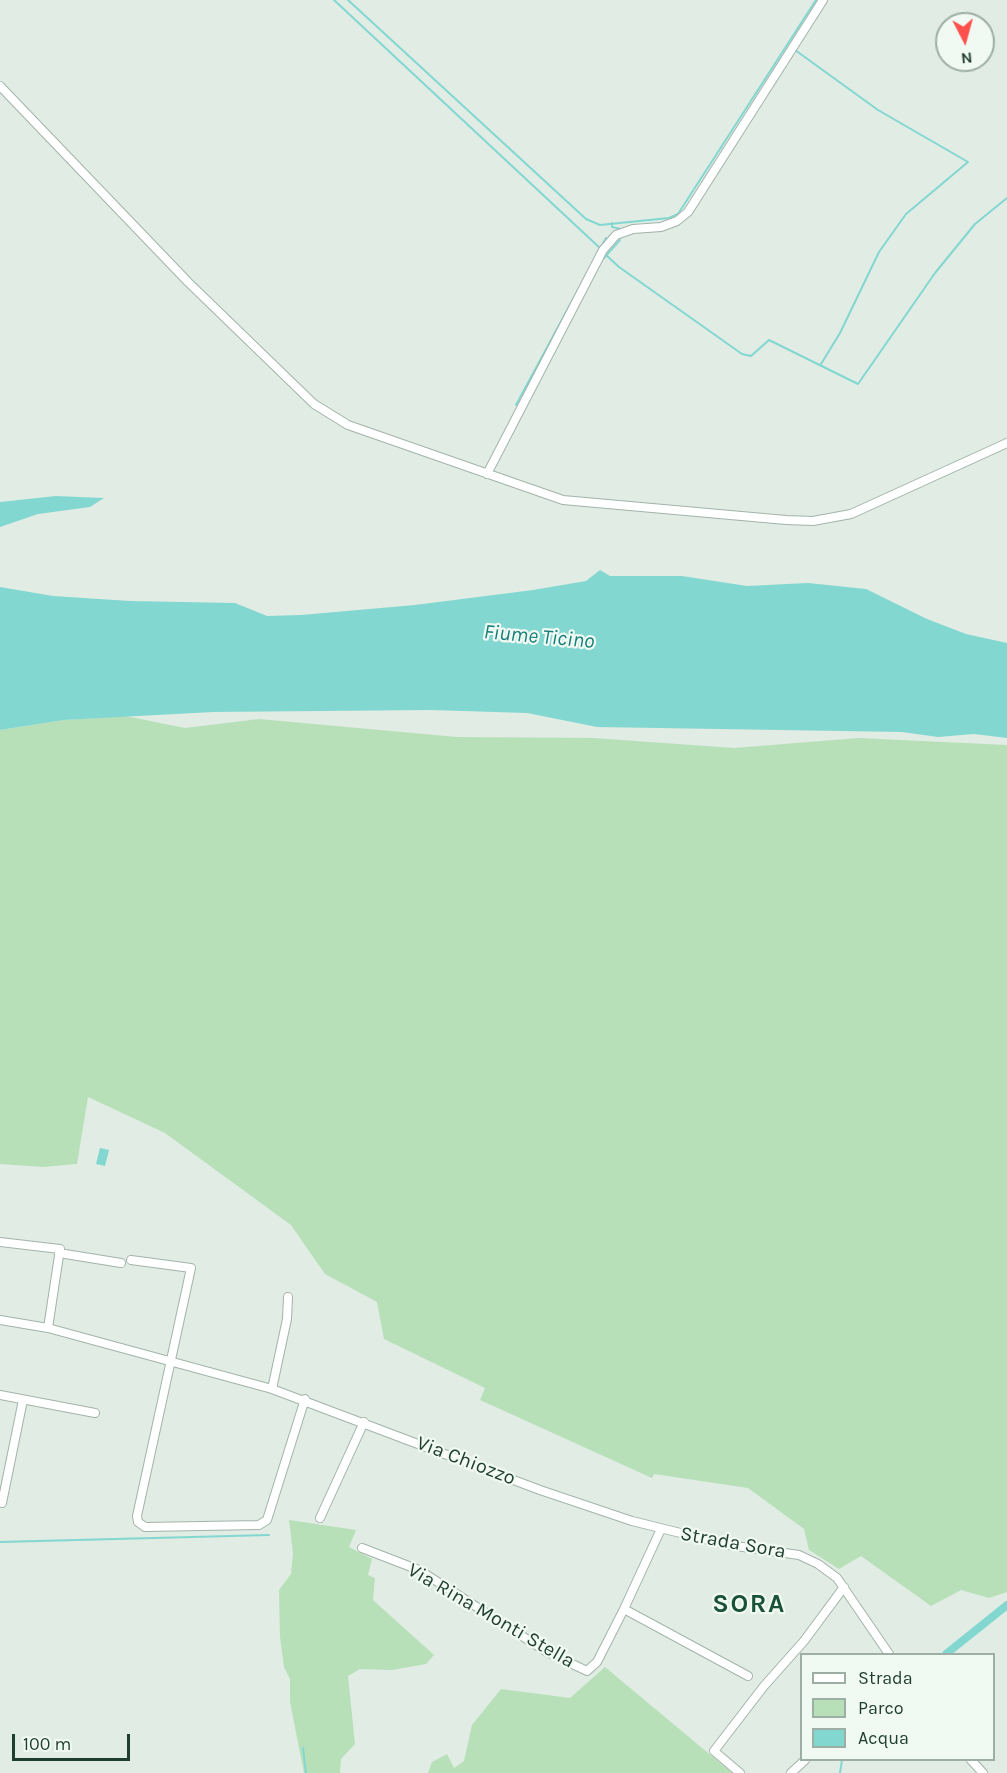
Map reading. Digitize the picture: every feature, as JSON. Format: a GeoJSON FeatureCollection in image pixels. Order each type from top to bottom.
{"type":"FeatureCollection","features":[{"type":"Feature","properties":{"kind":"street"},"geometry":{"type":"LineString","coordinates":[[487,474],[603,250],[616,235],[633,229],[661,227],[677,221],[688,212],[823,0]]}},
{"type":"Feature","properties":{"kind":"street"},"geometry":{"type":"LineString","coordinates":[[0,86],[188,282],[314,404],[348,425],[562,500],[589,505],[813,521],[851,514],[1007,442]]}},
{"type":"Feature","properties":{"kind":"street"},"geometry":{"type":"LineString","coordinates":[[0,1242],[60,1249],[48,1328]]}},
{"type":"Feature","properties":{"kind":"street"},"geometry":{"type":"LineString","coordinates":[[59,1253],[121,1263]]}},
{"type":"Feature","properties":{"kind":"street"},"geometry":{"type":"LineString","coordinates":[[131,1260],[190,1268],[138,1522],[145,1527],[260,1525],[267,1520],[305,1400]]}},
{"type":"Feature","properties":{"kind":"street"},"geometry":{"type":"LineString","coordinates":[[272,1389],[287,1319],[288,1298]]}},
{"type":"Feature","properties":{"kind":"street","name":"Via Chiozzo"},"geometry":{"type":"LineString","coordinates":[[0,1320],[48,1328],[272,1389],[540,1490],[661,1530]]}},
{"type":"Feature","properties":{"kind":"street"},"geometry":{"type":"LineString","coordinates":[[0,1395],[95,1413]]}},
{"type":"Feature","properties":{"kind":"street"},"geometry":{"type":"LineString","coordinates":[[2,1503],[23,1400]]}},
{"type":"Feature","properties":{"kind":"street"},"geometry":{"type":"LineString","coordinates":[[320,1518],[364,1422]]}},
{"type":"Feature","properties":{"kind":"street","name":"Strada Sora"},"geometry":{"type":"LineString","coordinates":[[587,1671],[597,1662],[661,1530],[729,1545],[799,1555],[818,1564],[837,1578],[888,1653]]}},
{"type":"Feature","properties":{"kind":"street","name":"Via Rina Monti Stella"},"geometry":{"type":"LineString","coordinates":[[362,1548],[419,1570],[547,1652],[587,1671]]}},
{"type":"Feature","properties":{"kind":"street"},"geometry":{"type":"LineString","coordinates":[[740,1773],[714,1751],[764,1686],[804,1641],[844,1587]]}},
{"type":"Feature","properties":{"kind":"street"},"geometry":{"type":"LineString","coordinates":[[624,1609],[748,1676]]}},
{"type":"Feature","properties":{"kind":"street"},"geometry":{"type":"LineString","coordinates":[[790,1773],[804,1761]]}},
{"type":"Feature","properties":{"kind":"street"},"geometry":{"type":"LineString","coordinates":[[972,1761],[983,1773]]}},
{"type":"Feature","properties":{"kind":"green space"},"geometry":{"type":"Polygon","coordinates":[[[126,716],[185,728],[259,719],[457,737],[593,738],[734,748],[859,738],[1007,745],[1007,1592],[989,1598],[961,1590],[931,1606],[861,1556],[839,1569],[809,1550],[804,1529],[748,1488],[654,1474],[652,1478],[480,1400],[485,1388],[384,1339],[377,1302],[325,1274],[291,1225],[165,1133],[88,1097],[77,1164],[43,1167],[0,1164],[0,730],[64,720],[126,716]]]}},
{"type":"Feature","properties":{"kind":"green space"},"geometry":{"type":"Polygon","coordinates":[[[289,1520],[356,1530],[349,1547],[372,1559],[368,1575],[375,1578],[373,1600],[434,1655],[426,1664],[392,1670],[360,1669],[348,1676],[355,1744],[341,1759],[340,1773],[304,1773],[290,1702],[290,1679],[284,1667],[280,1637],[279,1590],[291,1574],[293,1553],[289,1520]]]}},
{"type":"Feature","properties":{"kind":"green space"},"geometry":{"type":"Polygon","coordinates":[[[605,1667],[732,1773],[428,1773],[432,1762],[447,1754],[454,1768],[464,1761],[472,1725],[501,1689],[570,1698],[605,1667]]]}},
{"type":"Feature","properties":{"kind":"water"},"geometry":{"type":"Polygon","coordinates":[[[56,496],[104,498],[90,507],[38,514],[0,527],[0,502],[56,496]]]}},
{"type":"Feature","properties":{"kind":"water","name":"Fiume Ticino"},"geometry":{"type":"Polygon","coordinates":[[[600,570],[610,576],[682,576],[747,586],[808,583],[866,589],[927,619],[966,634],[1007,643],[1007,738],[974,734],[938,737],[902,732],[597,727],[527,713],[430,710],[213,712],[64,720],[0,730],[0,587],[53,596],[130,601],[235,603],[267,616],[415,605],[533,590],[586,581],[600,570]]]}},
{"type":"Feature","properties":{"kind":"water"},"geometry":{"type":"Polygon","coordinates":[[[100,1148],[109,1150],[105,1166],[96,1164],[100,1148]]]}},
{"type":"Feature","properties":{"kind":"waterway"},"geometry":{"type":"LineString","coordinates":[[334,0],[601,249]]}},
{"type":"Feature","properties":{"kind":"waterway"},"geometry":{"type":"LineString","coordinates":[[348,0],[586,219],[600,225],[669,218],[678,214],[816,0]]}},
{"type":"Feature","properties":{"kind":"waterway"},"geometry":{"type":"LineString","coordinates":[[795,50],[878,110],[968,162],[906,214],[879,252],[840,333],[821,364]]}},
{"type":"Feature","properties":{"kind":"waterway"},"geometry":{"type":"LineString","coordinates":[[605,254],[619,267],[742,354],[751,356],[769,340],[858,384],[935,273],[975,224],[1007,198]]}},
{"type":"Feature","properties":{"kind":"waterway"},"geometry":{"type":"LineString","coordinates":[[612,223],[612,227],[621,229]]}},
{"type":"Feature","properties":{"kind":"waterway"},"geometry":{"type":"LineString","coordinates":[[516,405],[606,238]]}},
{"type":"Feature","properties":{"kind":"waterway"},"geometry":{"type":"LineString","coordinates":[[603,259],[620,240]]}},
{"type":"Feature","properties":{"kind":"waterway"},"geometry":{"type":"LineString","coordinates":[[0,1542],[269,1535]]}},
{"type":"Feature","properties":{"kind":"waterway"},"geometry":{"type":"LineString","coordinates":[[947,1653],[1007,1605]]}},
{"type":"Feature","properties":{"kind":"waterway"},"geometry":{"type":"LineString","coordinates":[[303,1748],[306,1773]]}},
{"type":"Feature","properties":{"kind":"waterway"},"geometry":{"type":"LineString","coordinates":[[840,1773],[842,1761]]}},
{"type":"Feature","properties":{"kind":"district","name":"SORA"},"geometry":{"type":"Point","coordinates":[749,1605]}}]}
